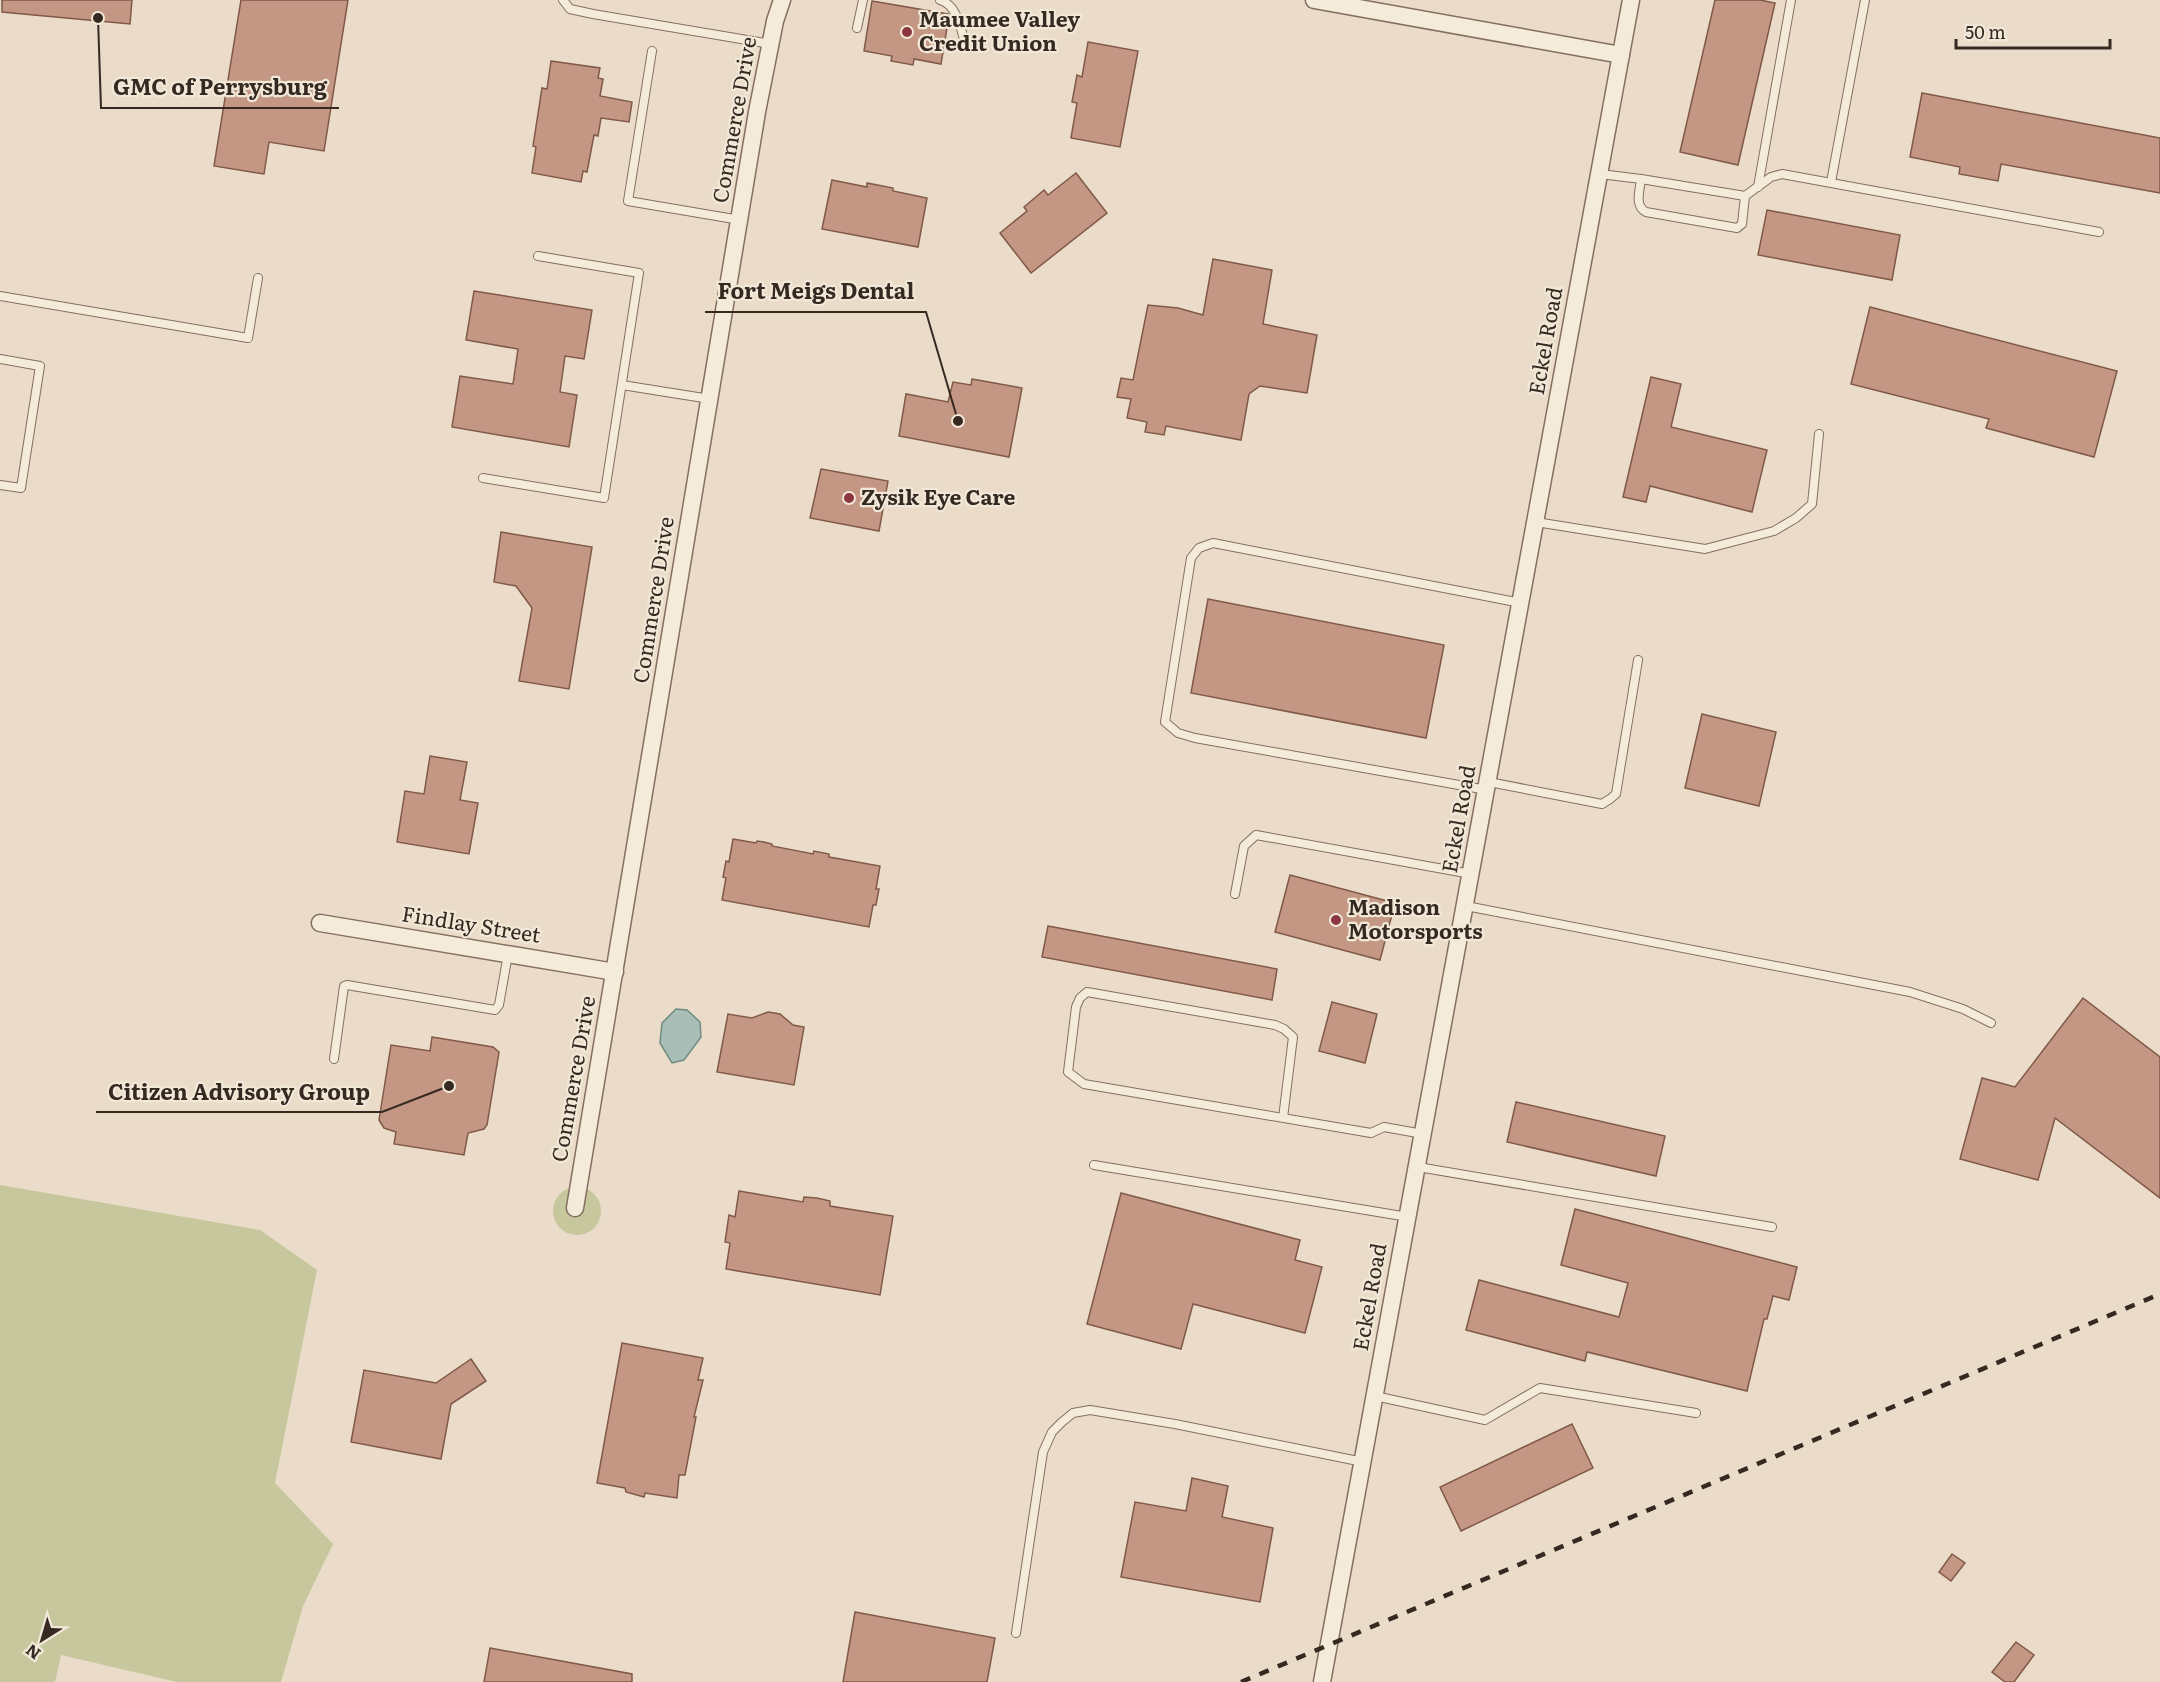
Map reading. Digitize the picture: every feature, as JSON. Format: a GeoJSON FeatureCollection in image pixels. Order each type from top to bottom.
{"type":"FeatureCollection","features":[{"type":"Feature","properties":{"kind":"street","name":"Commerce Drive"},"geometry":{"type":"LineString","coordinates":[[575,1208],[740,220],[771,44],[782,0]]}},
{"type":"Feature","properties":{"kind":"street"},"geometry":{"type":"LineString","coordinates":[[1314,0],[1621,55]]}},
{"type":"Feature","properties":{"kind":"street","name":"Eckel Road"},"geometry":{"type":"LineString","coordinates":[[1322,1682],[1631,0]]}},
{"type":"Feature","properties":{"kind":"street","name":"Findlay Street"},"geometry":{"type":"LineString","coordinates":[[320,923],[615,972]]}},
{"type":"Feature","properties":{"kind":"lane"},"geometry":{"type":"LineString","coordinates":[[563,0],[570,9],[593,14],[771,44]]}},
{"type":"Feature","properties":{"kind":"lane"},"geometry":{"type":"LineString","coordinates":[[857,28],[863,0]]}},
{"type":"Feature","properties":{"kind":"lane"},"geometry":{"type":"LineString","coordinates":[[940,0],[947,2],[952,8],[965,42]]}},
{"type":"Feature","properties":{"kind":"lane"},"geometry":{"type":"LineString","coordinates":[[1758,187],[1791,0]]}},
{"type":"Feature","properties":{"kind":"lane"},"geometry":{"type":"LineString","coordinates":[[1830,182],[1865,0]]}},
{"type":"Feature","properties":{"kind":"lane"},"geometry":{"type":"LineString","coordinates":[[652,51],[628,201],[740,220]]}},
{"type":"Feature","properties":{"kind":"lane"},"geometry":{"type":"LineString","coordinates":[[1600,174],[1745,196],[1771,177],[1782,174],[2099,232]]}},
{"type":"Feature","properties":{"kind":"lane"},"geometry":{"type":"LineString","coordinates":[[1641,179],[1638,204],[1641,210],[1737,228],[1742,224],[1745,196]]}},
{"type":"Feature","properties":{"kind":"lane"},"geometry":{"type":"LineString","coordinates":[[483,478],[604,498],[639,273],[538,256]]}},
{"type":"Feature","properties":{"kind":"lane"},"geometry":{"type":"LineString","coordinates":[[0,296],[248,338],[258,278]]}},
{"type":"Feature","properties":{"kind":"lane"},"geometry":{"type":"LineString","coordinates":[[0,360],[40,366],[21,488],[0,485]]}},
{"type":"Feature","properties":{"kind":"lane"},"geometry":{"type":"LineString","coordinates":[[622,385],[710,399]]}},
{"type":"Feature","properties":{"kind":"lane"},"geometry":{"type":"LineString","coordinates":[[1536,522],[1705,549],[1774,531],[1796,518],[1812,504],[1819,434]]}},
{"type":"Feature","properties":{"kind":"lane"},"geometry":{"type":"LineString","coordinates":[[1521,603],[1213,543],[1199,548],[1191,558],[1165,722],[1178,733],[1602,804],[1616,794],[1638,660]]}},
{"type":"Feature","properties":{"kind":"lane"},"geometry":{"type":"LineString","coordinates":[[1235,894],[1244,846],[1256,835],[1472,874]]}},
{"type":"Feature","properties":{"kind":"lane"},"geometry":{"type":"LineString","coordinates":[[1466,906],[1910,992],[1963,1008],[1991,1023]]}},
{"type":"Feature","properties":{"kind":"lane"},"geometry":{"type":"LineString","coordinates":[[334,1059],[344,986],[495,1010],[500,1005],[508,954]]}},
{"type":"Feature","properties":{"kind":"lane"},"geometry":{"type":"LineString","coordinates":[[1283,1118],[1293,1037],[1284,1029],[1275,1024],[1087,992],[1080,998],[1076,1007],[1068,1072],[1084,1084],[1283,1118],[1371,1133],[1384,1127],[1424,1134]]}},
{"type":"Feature","properties":{"kind":"lane"},"geometry":{"type":"LineString","coordinates":[[1094,1165],[1408,1216]]}},
{"type":"Feature","properties":{"kind":"lane"},"geometry":{"type":"LineString","coordinates":[[1418,1167],[1772,1227]]}},
{"type":"Feature","properties":{"kind":"lane"},"geometry":{"type":"LineString","coordinates":[[1375,1396],[1485,1420],[1540,1388],[1696,1413]]}},
{"type":"Feature","properties":{"kind":"lane"},"geometry":{"type":"LineString","coordinates":[[1016,1633],[1043,1452],[1052,1432],[1073,1413],[1090,1410],[1175,1424],[1363,1462]]}},
{"type":"Feature","properties":{"kind":"green space"},"geometry":{"type":"Polygon","coordinates":[[[0,1185],[260,1230],[317,1270],[275,1483],[333,1544],[303,1606],[281,1682],[177,1682],[61,1655],[55,1682],[0,1682],[0,1185]]]}},
{"type":"Feature","properties":{"kind":"green space"},"geometry":{"type":"Polygon","coordinates":[[[577,1187],[594,1194],[601,1211],[594,1228],[577,1235],[560,1228],[553,1211],[560,1194],[577,1187]]]}},
{"type":"Feature","properties":{"kind":"shaded area"},"geometry":{"type":"Polygon","coordinates":[[[676,1009],[687,1010],[700,1022],[701,1037],[684,1060],[672,1063],[660,1043],[662,1023],[676,1009]]]}},
{"type":"Feature","properties":{"kind":"building"},"geometry":{"type":"Polygon","coordinates":[[[2,0],[132,0],[130,24],[2,12],[2,0]]]}},
{"type":"Feature","properties":{"kind":"building"},"geometry":{"type":"Polygon","coordinates":[[[241,0],[348,0],[324,151],[269,142],[264,174],[214,166],[241,0]]]}},
{"type":"Feature","properties":{"kind":"building"},"geometry":{"type":"Polygon","coordinates":[[[1715,0],[1760,0],[1775,3],[1738,165],[1680,152],[1715,0]]]}},
{"type":"Feature","properties":{"kind":"building","name":"Maumee Valley Credit Union"},"geometry":{"type":"Polygon","coordinates":[[[872,1],[948,14],[941,64],[914,59],[913,65],[891,61],[892,56],[864,51],[872,1]]]}},
{"type":"Feature","properties":{"kind":"building"},"geometry":{"type":"Polygon","coordinates":[[[1088,42],[1138,51],[1120,147],[1071,138],[1077,103],[1072,102],[1077,75],[1082,77],[1088,42]]]}},
{"type":"Feature","properties":{"kind":"building"},"geometry":{"type":"Polygon","coordinates":[[[551,61],[600,68],[598,78],[603,79],[600,96],[632,102],[629,122],[601,118],[598,136],[594,135],[587,172],[583,171],[581,182],[532,173],[536,147],[533,146],[542,88],[547,89],[551,61]]]}},
{"type":"Feature","properties":{"kind":"building"},"geometry":{"type":"Polygon","coordinates":[[[1922,93],[2160,138],[2160,193],[2001,164],[1998,181],[1959,174],[1960,167],[1910,157],[1922,93]]]}},
{"type":"Feature","properties":{"kind":"building"},"geometry":{"type":"Polygon","coordinates":[[[1076,173],[1107,213],[1031,273],[1000,233],[1027,211],[1024,207],[1044,190],[1048,195],[1076,173]]]}},
{"type":"Feature","properties":{"kind":"building"},"geometry":{"type":"Polygon","coordinates":[[[832,180],[867,187],[867,183],[927,198],[918,247],[822,229],[832,180]]]}},
{"type":"Feature","properties":{"kind":"building"},"geometry":{"type":"Polygon","coordinates":[[[1767,210],[1900,235],[1892,280],[1758,255],[1767,210]]]}},
{"type":"Feature","properties":{"kind":"building"},"geometry":{"type":"Polygon","coordinates":[[[1213,259],[1272,270],[1263,324],[1317,335],[1307,393],[1260,386],[1249,394],[1241,440],[1166,426],[1164,435],[1145,432],[1147,422],[1127,418],[1131,399],[1117,397],[1121,378],[1133,380],[1148,305],[1178,308],[1203,315],[1213,259]]]}},
{"type":"Feature","properties":{"kind":"building"},"geometry":{"type":"Polygon","coordinates":[[[474,291],[592,310],[584,359],[565,356],[560,392],[577,395],[569,447],[452,427],[460,376],[513,384],[518,349],[466,340],[474,291]]]}},
{"type":"Feature","properties":{"kind":"building"},"geometry":{"type":"Polygon","coordinates":[[[1870,307],[2117,371],[2094,457],[1986,428],[1989,419],[1851,384],[1870,307]]]}},
{"type":"Feature","properties":{"kind":"building"},"geometry":{"type":"Polygon","coordinates":[[[1651,377],[1681,384],[1671,427],[1767,450],[1752,512],[1650,486],[1646,502],[1623,497],[1651,377]]]}},
{"type":"Feature","properties":{"kind":"building"},"geometry":{"type":"Polygon","coordinates":[[[972,379],[1022,388],[1009,457],[899,436],[906,394],[948,402],[953,382],[971,385],[972,379]]]}},
{"type":"Feature","properties":{"kind":"building","name":"Zysik Eye Care"},"geometry":{"type":"Polygon","coordinates":[[[821,469],[888,481],[879,531],[810,518],[821,469]]]}},
{"type":"Feature","properties":{"kind":"building"},"geometry":{"type":"Polygon","coordinates":[[[501,532],[592,547],[569,689],[519,681],[532,608],[516,586],[494,582],[501,532]]]}},
{"type":"Feature","properties":{"kind":"building"},"geometry":{"type":"Polygon","coordinates":[[[1208,599],[1444,645],[1426,738],[1191,693],[1208,599]]]}},
{"type":"Feature","properties":{"kind":"building"},"geometry":{"type":"Polygon","coordinates":[[[1702,714],[1776,732],[1759,806],[1685,788],[1702,714]]]}},
{"type":"Feature","properties":{"kind":"building"},"geometry":{"type":"Polygon","coordinates":[[[430,756],[467,762],[460,800],[478,803],[469,854],[397,842],[405,791],[424,794],[430,756]]]}},
{"type":"Feature","properties":{"kind":"building"},"geometry":{"type":"Polygon","coordinates":[[[733,839],[764,842],[772,846],[813,854],[814,851],[829,854],[829,857],[880,866],[876,889],[879,889],[869,927],[722,900],[726,878],[723,877],[726,861],[729,862],[733,839]]]}},
{"type":"Feature","properties":{"kind":"building"},"geometry":{"type":"Polygon","coordinates":[[[1290,875],[1395,903],[1380,960],[1275,932],[1290,875]]]}},
{"type":"Feature","properties":{"kind":"building"},"geometry":{"type":"Polygon","coordinates":[[[1048,926],[1277,969],[1272,1000],[1042,957],[1048,926]]]}},
{"type":"Feature","properties":{"kind":"building"},"geometry":{"type":"Polygon","coordinates":[[[2083,998],[2160,1057],[2160,1198],[2055,1118],[2038,1180],[1960,1159],[1982,1078],[2015,1087],[2083,998]]]}},
{"type":"Feature","properties":{"kind":"building"},"geometry":{"type":"Polygon","coordinates":[[[1332,1002],[1377,1014],[1365,1063],[1319,1051],[1332,1002]]]}},
{"type":"Feature","properties":{"kind":"building"},"geometry":{"type":"Polygon","coordinates":[[[768,1012],[780,1014],[793,1025],[804,1027],[794,1085],[717,1072],[728,1014],[752,1018],[768,1012]]]}},
{"type":"Feature","properties":{"kind":"building"},"geometry":{"type":"Polygon","coordinates":[[[432,1037],[493,1047],[499,1052],[487,1125],[484,1129],[468,1133],[464,1155],[394,1144],[396,1132],[384,1128],[379,1120],[391,1045],[430,1051],[432,1037]]]}},
{"type":"Feature","properties":{"kind":"building"},"geometry":{"type":"Polygon","coordinates":[[[1516,1102],[1665,1136],[1656,1176],[1507,1142],[1516,1102]]]}},
{"type":"Feature","properties":{"kind":"building"},"geometry":{"type":"Polygon","coordinates":[[[739,1191],[803,1202],[804,1197],[817,1198],[830,1201],[830,1206],[893,1216],[880,1295],[726,1269],[730,1243],[725,1242],[729,1215],[735,1217],[739,1191]]]}},
{"type":"Feature","properties":{"kind":"building"},"geometry":{"type":"Polygon","coordinates":[[[1121,1193],[1300,1240],[1295,1260],[1322,1267],[1305,1333],[1193,1304],[1181,1349],[1087,1324],[1121,1193]]]}},
{"type":"Feature","properties":{"kind":"building"},"geometry":{"type":"Polygon","coordinates":[[[1575,1209],[1797,1267],[1789,1300],[1773,1296],[1767,1319],[1764,1319],[1747,1391],[1587,1352],[1585,1361],[1466,1330],[1479,1280],[1619,1317],[1628,1283],[1561,1265],[1575,1209]]]}},
{"type":"Feature","properties":{"kind":"building"},"geometry":{"type":"Polygon","coordinates":[[[622,1343],[703,1358],[698,1380],[703,1380],[694,1417],[696,1417],[685,1475],[679,1475],[677,1498],[645,1493],[644,1497],[626,1492],[625,1488],[597,1483],[622,1343]]]}},
{"type":"Feature","properties":{"kind":"building"},"geometry":{"type":"Polygon","coordinates":[[[471,1359],[486,1381],[451,1404],[441,1459],[351,1442],[364,1370],[436,1383],[471,1359]]]}},
{"type":"Feature","properties":{"kind":"building"},"geometry":{"type":"Polygon","coordinates":[[[1572,1424],[1593,1468],[1461,1531],[1440,1487],[1572,1424]]]}},
{"type":"Feature","properties":{"kind":"building"},"geometry":{"type":"Polygon","coordinates":[[[1192,1478],[1228,1486],[1222,1517],[1273,1528],[1260,1602],[1121,1577],[1135,1502],[1186,1511],[1192,1478]]]}},
{"type":"Feature","properties":{"kind":"building"},"geometry":{"type":"Polygon","coordinates":[[[1952,1554],[1965,1563],[1951,1581],[1939,1572],[1952,1554]]]}},
{"type":"Feature","properties":{"kind":"building"},"geometry":{"type":"Polygon","coordinates":[[[855,1612],[995,1638],[987,1682],[843,1682],[855,1612]]]}},
{"type":"Feature","properties":{"kind":"building"},"geometry":{"type":"Polygon","coordinates":[[[2016,1642],[2034,1655],[2014,1682],[2005,1682],[1992,1672],[2016,1642]]]}},
{"type":"Feature","properties":{"kind":"building"},"geometry":{"type":"Polygon","coordinates":[[[490,1648],[632,1674],[632,1682],[484,1682],[490,1648]]]}},
{"type":"Feature","properties":{"kind":"railway"},"geometry":{"type":"LineString","coordinates":[[1241,1682],[2160,1294]]}},
{"type":"Feature","properties":{"kind":"place","name":"GMC of Perrysburg"},"geometry":{"type":"Point","coordinates":[98,18]}},
{"type":"Feature","properties":{"kind":"place","name":"Maumee Valley Credit Union"},"geometry":{"type":"Point","coordinates":[907,32]}},
{"type":"Feature","properties":{"kind":"place","name":"Fort Meigs Dental"},"geometry":{"type":"Point","coordinates":[958,421]}},
{"type":"Feature","properties":{"kind":"place","name":"Zysik Eye Care"},"geometry":{"type":"Point","coordinates":[849,498]}},
{"type":"Feature","properties":{"kind":"place","name":"Madison Motorsports"},"geometry":{"type":"Point","coordinates":[1336,920]}},
{"type":"Feature","properties":{"kind":"place","name":"Citizen Advisory Group"},"geometry":{"type":"Point","coordinates":[449,1086]}}]}
